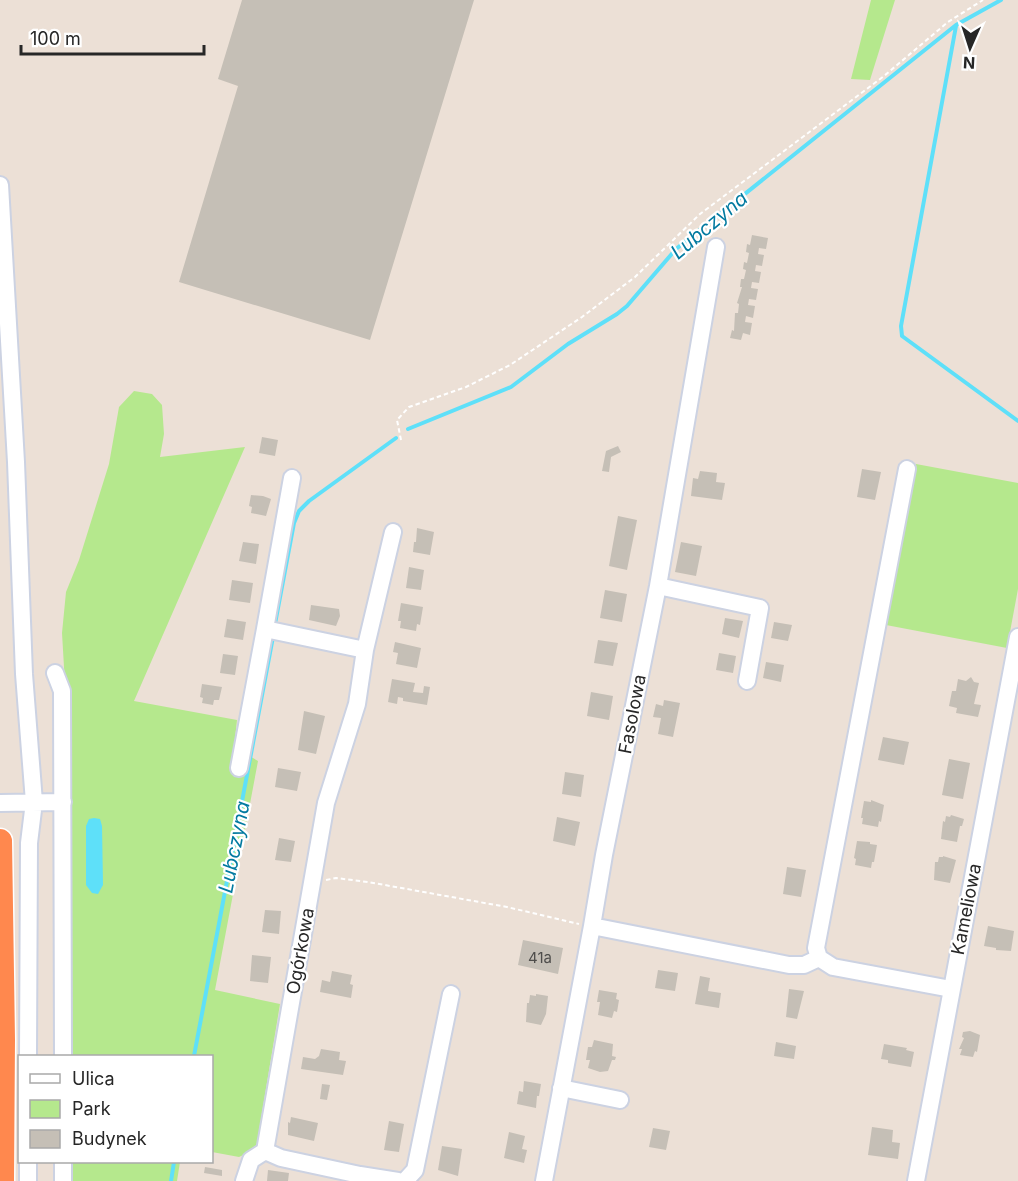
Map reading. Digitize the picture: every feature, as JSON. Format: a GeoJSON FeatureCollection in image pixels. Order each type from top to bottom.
{"type":"FeatureCollection","features":[{"type":"Feature","properties":{"kind":"highway"},"geometry":{"type":"LineString","coordinates":[[0,841],[2,1181]]}},
{"type":"Feature","properties":{"kind":"street"},"geometry":{"type":"LineString","coordinates":[[0,185],[16,462],[24,674],[34,802],[29,843],[28,1055]]}},
{"type":"Feature","properties":{"kind":"street","name":"Fasolowa"},"geometry":{"type":"LineString","coordinates":[[544,1181],[604,855],[658,586],[716,247]]}},
{"type":"Feature","properties":{"kind":"street"},"geometry":{"type":"LineString","coordinates":[[907,469],[816,948],[819,958],[833,967],[951,989]]}},
{"type":"Feature","properties":{"kind":"street"},"geometry":{"type":"LineString","coordinates":[[239,768],[292,478]]}},
{"type":"Feature","properties":{"kind":"street","name":"Ogórkowa"},"geometry":{"type":"LineString","coordinates":[[265,1151],[326,803],[357,704],[365,650],[393,532]]}},
{"type":"Feature","properties":{"kind":"street"},"geometry":{"type":"LineString","coordinates":[[658,586],[760,608],[747,681]]}},
{"type":"Feature","properties":{"kind":"street"},"geometry":{"type":"LineString","coordinates":[[265,629],[365,650]]}},
{"type":"Feature","properties":{"kind":"street","name":"Kameliowa"},"geometry":{"type":"LineString","coordinates":[[916,1181],[1018,637]]}},
{"type":"Feature","properties":{"kind":"street"},"geometry":{"type":"LineString","coordinates":[[55,673],[62,691],[63,1055]]}},
{"type":"Feature","properties":{"kind":"street"},"geometry":{"type":"LineString","coordinates":[[0,803],[63,801]]}},
{"type":"Feature","properties":{"kind":"street"},"geometry":{"type":"LineString","coordinates":[[592,926],[789,965],[804,965],[819,958]]}},
{"type":"Feature","properties":{"kind":"street"},"geometry":{"type":"LineString","coordinates":[[405,1181],[415,1170],[451,994]]}},
{"type":"Feature","properties":{"kind":"street"},"geometry":{"type":"LineString","coordinates":[[561,1088],[620,1100]]}},
{"type":"Feature","properties":{"kind":"street"},"geometry":{"type":"LineString","coordinates":[[244,1181],[251,1160],[265,1151],[281,1158],[361,1178],[398,1181]]}},
{"type":"Feature","properties":{"kind":"street"},"geometry":{"type":"LineString","coordinates":[[27,1163],[28,1181]]}},
{"type":"Feature","properties":{"kind":"street"},"geometry":{"type":"LineString","coordinates":[[63,1163],[63,1181]]}},
{"type":"Feature","properties":{"kind":"path"},"geometry":{"type":"LineString","coordinates":[[401,440],[397,420],[409,407],[466,387],[510,365],[582,317],[635,277],[700,214],[884,76],[948,22],[984,0]]}},
{"type":"Feature","properties":{"kind":"path"},"geometry":{"type":"LineString","coordinates":[[312,885],[336,878],[368,882],[507,907],[592,926]]}},
{"type":"Feature","properties":{"kind":"green space"},"geometry":{"type":"Polygon","coordinates":[[[871,0],[895,0],[870,80],[851,79],[871,0]]]}},
{"type":"Feature","properties":{"kind":"green space"},"geometry":{"type":"Polygon","coordinates":[[[134,391],[152,394],[162,405],[164,434],[160,457],[245,447],[134,701],[237,720],[234,747],[258,761],[215,990],[280,1004],[256,1149],[239,1157],[213,1152],[213,1055],[71,1055],[72,803],[62,633],[66,592],[79,560],[109,464],[119,407],[134,391]]]}},
{"type":"Feature","properties":{"kind":"green space"},"geometry":{"type":"Polygon","coordinates":[[[916,464],[1018,483],[1018,589],[1007,648],[886,625],[916,464]]]}},
{"type":"Feature","properties":{"kind":"green space"},"geometry":{"type":"Polygon","coordinates":[[[70,1163],[180,1163],[177,1181],[70,1181],[70,1163]]]}},
{"type":"Feature","properties":{"kind":"water"},"geometry":{"type":"Polygon","coordinates":[[[89,819],[100,819],[102,826],[103,885],[98,894],[92,893],[86,885],[86,826],[89,819]]]}},
{"type":"Feature","properties":{"kind":"building"},"geometry":{"type":"Polygon","coordinates":[[[242,0],[474,0],[370,340],[179,282],[238,86],[218,79],[242,0]]]}},
{"type":"Feature","properties":{"kind":"building"},"geometry":{"type":"Polygon","coordinates":[[[752,235],[768,238],[766,249],[759,248],[758,254],[764,255],[762,266],[756,265],[755,271],[761,272],[759,283],[752,282],[751,288],[758,289],[756,300],[749,299],[748,305],[755,306],[753,318],[746,316],[745,322],[752,323],[750,335],[743,333],[741,340],[730,338],[732,330],[734,331],[735,313],[738,313],[739,304],[737,303],[742,287],[740,287],[741,279],[744,279],[746,270],[743,269],[749,253],[746,252],[747,244],[750,245],[752,235]]]}},
{"type":"Feature","properties":{"kind":"building"},"geometry":{"type":"Polygon","coordinates":[[[262,437],[278,440],[275,456],[259,453],[262,437]]]}},
{"type":"Feature","properties":{"kind":"building"},"geometry":{"type":"Polygon","coordinates":[[[618,446],[621,452],[611,457],[609,472],[602,471],[606,451],[618,446]]]}},
{"type":"Feature","properties":{"kind":"building"},"geometry":{"type":"Polygon","coordinates":[[[862,469],[881,472],[875,500],[857,497],[862,469]]]}},
{"type":"Feature","properties":{"kind":"building"},"geometry":{"type":"Polygon","coordinates":[[[700,471],[717,473],[716,482],[725,483],[722,500],[691,496],[693,478],[698,479],[700,471]]]}},
{"type":"Feature","properties":{"kind":"building"},"geometry":{"type":"Polygon","coordinates":[[[251,495],[271,499],[266,516],[251,513],[252,507],[249,506],[251,495]]]}},
{"type":"Feature","properties":{"kind":"building"},"geometry":{"type":"Polygon","coordinates":[[[618,516],[637,520],[627,570],[609,566],[618,516]]]}},
{"type":"Feature","properties":{"kind":"building"},"geometry":{"type":"Polygon","coordinates":[[[417,528],[434,532],[430,555],[413,552],[417,528]]]}},
{"type":"Feature","properties":{"kind":"building"},"geometry":{"type":"Polygon","coordinates":[[[243,542],[259,544],[256,564],[239,561],[243,542]]]}},
{"type":"Feature","properties":{"kind":"building"},"geometry":{"type":"Polygon","coordinates":[[[681,542],[702,546],[696,576],[675,572],[681,542]]]}},
{"type":"Feature","properties":{"kind":"building"},"geometry":{"type":"Polygon","coordinates":[[[409,567],[424,570],[421,590],[406,588],[409,567]]]}},
{"type":"Feature","properties":{"kind":"building"},"geometry":{"type":"Polygon","coordinates":[[[232,580],[253,583],[250,603],[229,600],[232,580]]]}},
{"type":"Feature","properties":{"kind":"building"},"geometry":{"type":"Polygon","coordinates":[[[605,590],[627,594],[622,622],[600,618],[605,590]]]}},
{"type":"Feature","properties":{"kind":"building"},"geometry":{"type":"Polygon","coordinates":[[[401,603],[423,607],[420,625],[417,624],[416,631],[400,628],[401,621],[398,621],[401,603]]]}},
{"type":"Feature","properties":{"kind":"building"},"geometry":{"type":"Polygon","coordinates":[[[311,605],[339,609],[340,616],[336,626],[309,620],[311,605]]]}},
{"type":"Feature","properties":{"kind":"building"},"geometry":{"type":"Polygon","coordinates":[[[725,618],[743,621],[739,638],[722,634],[725,618]]]}},
{"type":"Feature","properties":{"kind":"building"},"geometry":{"type":"Polygon","coordinates":[[[227,619],[246,622],[243,640],[224,637],[227,619]]]}},
{"type":"Feature","properties":{"kind":"building"},"geometry":{"type":"Polygon","coordinates":[[[774,622],[792,625],[788,641],[771,638],[774,622]]]}},
{"type":"Feature","properties":{"kind":"building"},"geometry":{"type":"Polygon","coordinates":[[[598,640],[618,643],[613,666],[594,663],[598,640]]]}},
{"type":"Feature","properties":{"kind":"building"},"geometry":{"type":"Polygon","coordinates":[[[395,642],[421,648],[417,668],[396,664],[398,653],[393,652],[395,642]]]}},
{"type":"Feature","properties":{"kind":"building"},"geometry":{"type":"Polygon","coordinates":[[[719,653],[736,656],[733,673],[716,670],[719,653]]]}},
{"type":"Feature","properties":{"kind":"building"},"geometry":{"type":"Polygon","coordinates":[[[223,654],[238,656],[235,675],[220,673],[223,654]]]}},
{"type":"Feature","properties":{"kind":"building"},"geometry":{"type":"Polygon","coordinates":[[[766,662],[784,665],[781,682],[763,678],[766,662]]]}},
{"type":"Feature","properties":{"kind":"building"},"geometry":{"type":"Polygon","coordinates":[[[971,677],[974,682],[979,683],[974,704],[981,705],[978,717],[956,713],[957,708],[949,706],[952,691],[956,691],[958,679],[966,681],[971,677]]]}},
{"type":"Feature","properties":{"kind":"building"},"geometry":{"type":"Polygon","coordinates":[[[392,679],[415,683],[413,692],[423,693],[424,686],[430,687],[427,705],[403,701],[403,698],[398,697],[397,704],[388,702],[392,679]]]}},
{"type":"Feature","properties":{"kind":"building"},"geometry":{"type":"Polygon","coordinates":[[[202,684],[222,687],[219,700],[214,700],[213,705],[202,703],[203,698],[200,697],[202,684]]]}},
{"type":"Feature","properties":{"kind":"building"},"geometry":{"type":"Polygon","coordinates":[[[591,692],[613,696],[609,720],[587,716],[591,692]]]}},
{"type":"Feature","properties":{"kind":"building"},"geometry":{"type":"Polygon","coordinates":[[[664,700],[680,703],[673,737],[658,734],[661,718],[653,717],[656,704],[663,706],[664,700]]]}},
{"type":"Feature","properties":{"kind":"building"},"geometry":{"type":"Polygon","coordinates":[[[304,711],[325,716],[316,754],[298,750],[304,711]]]}},
{"type":"Feature","properties":{"kind":"building"},"geometry":{"type":"Polygon","coordinates":[[[883,737],[909,742],[904,765],[878,760],[883,737]]]}},
{"type":"Feature","properties":{"kind":"building"},"geometry":{"type":"Polygon","coordinates":[[[949,759],[970,763],[963,799],[942,795],[949,759]]]}},
{"type":"Feature","properties":{"kind":"building"},"geometry":{"type":"Polygon","coordinates":[[[278,768],[301,772],[297,791],[275,787],[278,768]]]}},
{"type":"Feature","properties":{"kind":"building"},"geometry":{"type":"Polygon","coordinates":[[[565,772],[584,775],[581,797],[562,794],[565,772]]]}},
{"type":"Feature","properties":{"kind":"building"},"geometry":{"type":"Polygon","coordinates":[[[871,800],[884,805],[878,827],[862,824],[864,801],[871,802],[871,800]]]}},
{"type":"Feature","properties":{"kind":"building"},"geometry":{"type":"Polygon","coordinates":[[[951,815],[964,819],[957,842],[941,839],[943,821],[945,822],[946,816],[951,815]]]}},
{"type":"Feature","properties":{"kind":"building"},"geometry":{"type":"Polygon","coordinates":[[[557,817],[580,822],[575,846],[553,841],[557,817]]]}},
{"type":"Feature","properties":{"kind":"building"},"geometry":{"type":"Polygon","coordinates":[[[279,838],[295,841],[291,862],[275,860],[279,838]]]}},
{"type":"Feature","properties":{"kind":"building"},"geometry":{"type":"Polygon","coordinates":[[[857,841],[877,845],[871,868],[855,865],[857,841]]]}},
{"type":"Feature","properties":{"kind":"building"},"geometry":{"type":"Polygon","coordinates":[[[943,856],[956,860],[950,883],[934,880],[935,862],[943,856]]]}},
{"type":"Feature","properties":{"kind":"building"},"geometry":{"type":"Polygon","coordinates":[[[787,867],[806,870],[801,897],[783,894],[787,867]]]}},
{"type":"Feature","properties":{"kind":"building"},"geometry":{"type":"Polygon","coordinates":[[[265,910],[281,911],[279,934],[262,932],[265,910]]]}},
{"type":"Feature","properties":{"kind":"building"},"geometry":{"type":"Polygon","coordinates":[[[988,926],[1014,931],[1011,951],[984,946],[988,926]]]}},
{"type":"Feature","properties":{"kind":"building"},"geometry":{"type":"Polygon","coordinates":[[[523,940],[563,948],[558,974],[518,965],[523,940]]]}},
{"type":"Feature","properties":{"kind":"building"},"geometry":{"type":"Polygon","coordinates":[[[252,955],[271,957],[268,983],[250,981],[252,955]]]}},
{"type":"Feature","properties":{"kind":"building"},"geometry":{"type":"Polygon","coordinates":[[[658,970],[678,973],[675,991],[655,988],[658,970]]]}},
{"type":"Feature","properties":{"kind":"building"},"geometry":{"type":"Polygon","coordinates":[[[332,971],[352,975],[351,998],[320,992],[322,980],[330,982],[332,971]]]}},
{"type":"Feature","properties":{"kind":"building"},"geometry":{"type":"Polygon","coordinates":[[[700,976],[710,978],[708,991],[721,993],[719,1008],[695,1004],[700,976]]]}},
{"type":"Feature","properties":{"kind":"building"},"geometry":{"type":"Polygon","coordinates":[[[789,989],[804,991],[797,1019],[786,1017],[789,989]]]}},
{"type":"Feature","properties":{"kind":"building"},"geometry":{"type":"Polygon","coordinates":[[[599,990],[617,993],[616,999],[619,1000],[617,1012],[614,1011],[612,1018],[598,1015],[599,990]]]}},
{"type":"Feature","properties":{"kind":"building"},"geometry":{"type":"Polygon","coordinates":[[[536,994],[548,996],[546,1014],[541,1025],[526,1022],[527,1003],[529,1003],[530,995],[536,996],[536,994]]]}},
{"type":"Feature","properties":{"kind":"building"},"geometry":{"type":"Polygon","coordinates":[[[970,1031],[980,1035],[977,1052],[975,1051],[973,1057],[960,1055],[962,1049],[959,1049],[964,1038],[962,1037],[963,1032],[970,1031]]]}},
{"type":"Feature","properties":{"kind":"building"},"geometry":{"type":"Polygon","coordinates":[[[594,1040],[613,1044],[612,1056],[616,1057],[612,1060],[608,1071],[600,1072],[588,1068],[590,1060],[586,1060],[588,1047],[592,1047],[594,1040]]]}},
{"type":"Feature","properties":{"kind":"building"},"geometry":{"type":"Polygon","coordinates":[[[776,1042],[796,1046],[794,1059],[774,1056],[776,1042]]]}},
{"type":"Feature","properties":{"kind":"building"},"geometry":{"type":"Polygon","coordinates":[[[884,1044],[907,1048],[906,1050],[914,1052],[911,1067],[888,1063],[888,1060],[881,1059],[884,1044]]]}},
{"type":"Feature","properties":{"kind":"building"},"geometry":{"type":"Polygon","coordinates":[[[321,1049],[340,1052],[339,1060],[346,1061],[343,1075],[301,1069],[303,1057],[315,1059],[319,1056],[321,1049]]]}},
{"type":"Feature","properties":{"kind":"building"},"geometry":{"type":"Polygon","coordinates":[[[524,1081],[541,1084],[536,1108],[517,1104],[519,1091],[523,1092],[524,1081]]]}},
{"type":"Feature","properties":{"kind":"building"},"geometry":{"type":"Polygon","coordinates":[[[322,1084],[330,1085],[327,1100],[320,1099],[322,1084]]]}},
{"type":"Feature","properties":{"kind":"building"},"geometry":{"type":"Polygon","coordinates":[[[291,1117],[318,1123],[314,1141],[288,1135],[288,1122],[290,1123],[291,1117]]]}},
{"type":"Feature","properties":{"kind":"building"},"geometry":{"type":"Polygon","coordinates":[[[389,1121],[404,1124],[399,1152],[384,1150],[389,1121]]]}},
{"type":"Feature","properties":{"kind":"building"},"geometry":{"type":"Polygon","coordinates":[[[872,1127],[893,1130],[892,1142],[900,1143],[898,1159],[868,1155],[872,1127]]]}},
{"type":"Feature","properties":{"kind":"building"},"geometry":{"type":"Polygon","coordinates":[[[653,1128],[670,1131],[666,1150],[649,1147],[653,1128]]]}},
{"type":"Feature","properties":{"kind":"building"},"geometry":{"type":"Polygon","coordinates":[[[509,1132],[525,1136],[522,1149],[527,1150],[524,1163],[504,1158],[509,1132]]]}},
{"type":"Feature","properties":{"kind":"building"},"geometry":{"type":"Polygon","coordinates":[[[442,1146],[462,1149],[458,1176],[438,1170],[442,1146]]]}},
{"type":"Feature","properties":{"kind":"building"},"geometry":{"type":"Polygon","coordinates":[[[205,1167],[222,1170],[222,1176],[204,1173],[205,1167]]]}},
{"type":"Feature","properties":{"kind":"building"},"geometry":{"type":"Polygon","coordinates":[[[268,1170],[289,1173],[288,1181],[267,1181],[268,1170]]]}},
{"type":"Feature","properties":{"kind":"waterway","name":"Lubczyna"},"geometry":{"type":"LineString","coordinates":[[408,429],[511,387],[568,344],[617,314],[627,306],[676,249],[956,25],[1001,0]]}},
{"type":"Feature","properties":{"kind":"waterway"},"geometry":{"type":"LineString","coordinates":[[956,26],[901,326],[902,336],[1018,421]]}},
{"type":"Feature","properties":{"kind":"waterway","name":"Lubczyna"},"geometry":{"type":"LineString","coordinates":[[275,624],[294,523],[299,511],[309,501],[396,438]]}},
{"type":"Feature","properties":{"kind":"waterway","name":"Lubczyna"},"geometry":{"type":"LineString","coordinates":[[194,1055],[273,637]]}},
{"type":"Feature","properties":{"kind":"waterway","name":"Lubczyna"},"geometry":{"type":"LineString","coordinates":[[171,1181],[174,1163]]}}]}
